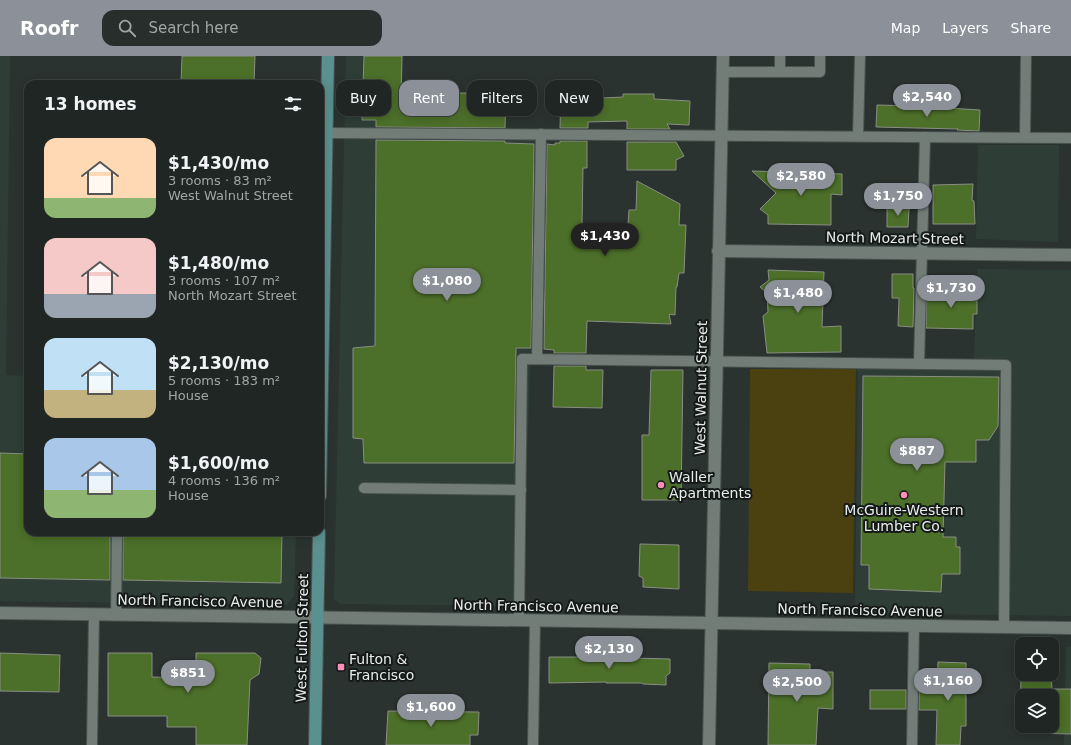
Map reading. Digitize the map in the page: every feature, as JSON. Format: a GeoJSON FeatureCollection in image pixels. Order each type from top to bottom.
{"type":"FeatureCollection","features":[{"type":"Feature","properties":{"kind":"street"},"geometry":{"type":"LineString","coordinates":[[324,188],[327,132],[328,56]]}},
{"type":"Feature","properties":{"kind":"street","name":"West Walnut Street"},"geometry":{"type":"LineString","coordinates":[[709,745],[720,135],[723,56]]}},
{"type":"Feature","properties":{"kind":"street","name":"North Mozart Street"},"geometry":{"type":"LineString","coordinates":[[718,251],[1071,255]]}},
{"type":"Feature","properties":{"kind":"street","name":"West Fulton Street"},"geometry":{"type":"LineString","coordinates":[[315,745],[319,536]]}},
{"type":"Feature","properties":{"kind":"street","name":"North Francisco Avenue"},"geometry":{"type":"LineString","coordinates":[[0,613],[1071,628]]}},
{"type":"Feature","properties":{"kind":"lane"},"geometry":{"type":"LineString","coordinates":[[780,56],[780,72]]}},
{"type":"Feature","properties":{"kind":"lane"},"geometry":{"type":"LineString","coordinates":[[722,72],[820,72],[820,56]]}},
{"type":"Feature","properties":{"kind":"lane"},"geometry":{"type":"LineString","coordinates":[[858,136],[860,56]]}},
{"type":"Feature","properties":{"kind":"lane"},"geometry":{"type":"LineString","coordinates":[[1025,137],[1026,56]]}},
{"type":"Feature","properties":{"kind":"lane"},"geometry":{"type":"LineString","coordinates":[[327,132],[1071,138]]}},
{"type":"Feature","properties":{"kind":"lane"},"geometry":{"type":"LineString","coordinates":[[537,359],[541,134]]}},
{"type":"Feature","properties":{"kind":"lane"},"geometry":{"type":"LineString","coordinates":[[919,364],[925,137]]}},
{"type":"Feature","properties":{"kind":"lane"},"geometry":{"type":"LineString","coordinates":[[519,621],[522,359],[537,359],[1006,365],[1004,627]]}},
{"type":"Feature","properties":{"kind":"lane"},"geometry":{"type":"LineString","coordinates":[[364,488],[521,490]]}},
{"type":"Feature","properties":{"kind":"lane"},"geometry":{"type":"LineString","coordinates":[[116,615],[117,536]]}},
{"type":"Feature","properties":{"kind":"lane"},"geometry":{"type":"LineString","coordinates":[[92,745],[94,614]]}},
{"type":"Feature","properties":{"kind":"lane"},"geometry":{"type":"LineString","coordinates":[[533,745],[535,621]]}},
{"type":"Feature","properties":{"kind":"lane"},"geometry":{"type":"LineString","coordinates":[[912,745],[914,626]]}},
{"type":"Feature","properties":{"kind":"shaded area"},"geometry":{"type":"Polygon","coordinates":[[[0,56],[10,56],[6,375],[24,376],[24,536],[296,536],[294,596],[287,605],[0,601],[0,56]]]}},
{"type":"Feature","properties":{"kind":"shaded area"},"geometry":{"type":"Polygon","coordinates":[[[346,56],[403,56],[403,80],[399,80],[399,116],[402,116],[402,130],[537,131],[523,606],[341,604],[334,599],[345,116],[391,116],[391,80],[345,80],[346,56]]]}},
{"type":"Feature","properties":{"kind":"shaded area"},"geometry":{"type":"Polygon","coordinates":[[[978,145],[1059,145],[1058,242],[976,239],[978,145]]]}},
{"type":"Feature","properties":{"kind":"shaded area"},"geometry":{"type":"Polygon","coordinates":[[[977,269],[1071,270],[1071,616],[855,613],[858,360],[974,361],[977,269]]]}},
{"type":"Feature","properties":{"kind":"shaded area"},"geometry":{"type":"Polygon","coordinates":[[[750,369],[856,369],[853,593],[748,591],[750,369]]]}},
{"type":"Feature","properties":{"kind":"shaded area"},"geometry":{"type":"Polygon","coordinates":[[[1066,647],[1071,647],[1071,745],[1064,745],[1066,647]]]}},
{"type":"Feature","properties":{"kind":"building"},"geometry":{"type":"Polygon","coordinates":[[[182,56],[255,56],[254,80],[181,80],[182,56]]]}},
{"type":"Feature","properties":{"kind":"building"},"geometry":{"type":"Polygon","coordinates":[[[364,56],[402,56],[401,80],[399,80],[399,116],[459,116],[459,93],[467,93],[467,116],[505,116],[505,128],[376,127],[376,120],[362,120],[362,116],[391,116],[391,80],[363,80],[364,56]]]}},
{"type":"Feature","properties":{"kind":"building"},"geometry":{"type":"Polygon","coordinates":[[[623,94],[654,94],[654,99],[690,101],[689,125],[667,124],[670,129],[627,129],[627,121],[588,122],[588,128],[560,128],[560,116],[603,116],[603,98],[623,97],[623,94]]]}},
{"type":"Feature","properties":{"kind":"building"},"geometry":{"type":"Polygon","coordinates":[[[877,105],[980,110],[979,131],[876,127],[877,105]]]}},
{"type":"Feature","properties":{"kind":"building"},"geometry":{"type":"Polygon","coordinates":[[[376,140],[505,141],[505,143],[534,144],[531,348],[516,348],[514,463],[364,463],[363,439],[353,438],[353,348],[375,346],[376,140]]]}},
{"type":"Feature","properties":{"kind":"building"},"geometry":{"type":"Polygon","coordinates":[[[560,141],[587,141],[587,168],[583,168],[582,224],[628,224],[629,210],[636,210],[637,181],[680,204],[679,225],[686,225],[684,273],[679,273],[676,287],[675,315],[669,314],[671,324],[587,321],[586,353],[554,353],[554,350],[544,349],[547,144],[555,145],[555,143],[560,143],[560,141]]]}},
{"type":"Feature","properties":{"kind":"building"},"geometry":{"type":"Polygon","coordinates":[[[627,142],[676,142],[684,156],[676,160],[676,170],[627,170],[627,142]]]}},
{"type":"Feature","properties":{"kind":"building"},"geometry":{"type":"Polygon","coordinates":[[[752,171],[842,174],[842,195],[831,194],[831,225],[768,224],[768,215],[760,209],[776,193],[752,171]]]}},
{"type":"Feature","properties":{"kind":"building"},"geometry":{"type":"Polygon","coordinates":[[[973,184],[972,200],[974,201],[975,224],[933,224],[933,185],[973,184]]]}},
{"type":"Feature","properties":{"kind":"building"},"geometry":{"type":"Polygon","coordinates":[[[887,207],[909,208],[908,227],[887,227],[887,207]]]}},
{"type":"Feature","properties":{"kind":"building"},"geometry":{"type":"Polygon","coordinates":[[[768,270],[824,272],[822,327],[841,326],[841,352],[767,353],[763,316],[768,312],[767,293],[760,287],[769,280],[768,270]]]}},
{"type":"Feature","properties":{"kind":"building"},"geometry":{"type":"Polygon","coordinates":[[[892,274],[913,274],[913,327],[898,326],[899,298],[892,298],[892,274]]]}},
{"type":"Feature","properties":{"kind":"building"},"geometry":{"type":"Polygon","coordinates":[[[927,289],[977,291],[977,314],[973,314],[973,329],[926,328],[927,289]]]}},
{"type":"Feature","properties":{"kind":"building"},"geometry":{"type":"Polygon","coordinates":[[[554,366],[586,366],[586,370],[603,370],[602,408],[553,407],[554,366]]]}},
{"type":"Feature","properties":{"kind":"building"},"geometry":{"type":"Polygon","coordinates":[[[651,370],[683,370],[681,500],[642,500],[642,435],[649,435],[651,370]]]}},
{"type":"Feature","properties":{"kind":"building"},"geometry":{"type":"Polygon","coordinates":[[[863,376],[999,377],[998,426],[989,440],[976,440],[976,462],[945,462],[943,537],[956,537],[956,547],[960,547],[960,574],[942,574],[941,592],[869,589],[869,565],[861,565],[863,376]]]}},
{"type":"Feature","properties":{"kind":"building"},"geometry":{"type":"Polygon","coordinates":[[[0,453],[24,454],[24,536],[110,536],[110,580],[0,578],[0,453]]]}},
{"type":"Feature","properties":{"kind":"building"},"geometry":{"type":"Polygon","coordinates":[[[123,536],[282,536],[281,583],[123,580],[123,536]]]}},
{"type":"Feature","properties":{"kind":"building"},"geometry":{"type":"Polygon","coordinates":[[[640,544],[679,545],[679,589],[643,587],[643,578],[639,576],[640,544]]]}},
{"type":"Feature","properties":{"kind":"building"},"geometry":{"type":"Polygon","coordinates":[[[0,653],[60,655],[59,692],[0,691],[0,653]]]}},
{"type":"Feature","properties":{"kind":"building"},"geometry":{"type":"Polygon","coordinates":[[[108,653],[152,653],[152,677],[196,678],[196,653],[255,653],[261,658],[259,674],[250,680],[247,745],[196,745],[196,727],[167,727],[167,716],[108,716],[108,653]]]}},
{"type":"Feature","properties":{"kind":"building"},"geometry":{"type":"Polygon","coordinates":[[[549,657],[670,659],[670,673],[666,676],[666,685],[606,682],[549,683],[549,657]]]}},
{"type":"Feature","properties":{"kind":"building"},"geometry":{"type":"Polygon","coordinates":[[[938,662],[966,663],[966,726],[961,726],[960,745],[936,745],[937,710],[919,710],[919,690],[937,691],[938,662]]]}},
{"type":"Feature","properties":{"kind":"building"},"geometry":{"type":"Polygon","coordinates":[[[769,663],[810,664],[810,672],[833,672],[833,709],[818,708],[816,745],[768,745],[769,663]]]}},
{"type":"Feature","properties":{"kind":"building"},"geometry":{"type":"Polygon","coordinates":[[[1021,681],[1051,681],[1052,689],[1021,689],[1021,681]]]}},
{"type":"Feature","properties":{"kind":"building"},"geometry":{"type":"Polygon","coordinates":[[[1059,689],[1071,689],[1071,734],[1027,733],[1059,733],[1059,689]]]}},
{"type":"Feature","properties":{"kind":"building"},"geometry":{"type":"Polygon","coordinates":[[[870,690],[906,690],[906,709],[870,709],[870,690]]]}},
{"type":"Feature","properties":{"kind":"building"},"geometry":{"type":"Polygon","coordinates":[[[388,711],[479,712],[478,735],[470,735],[470,745],[386,745],[388,711]]]}},
{"type":"Feature","properties":{"kind":"place","name":"Waller Apartments"},"geometry":{"type":"Point","coordinates":[661,485]}},
{"type":"Feature","properties":{"kind":"place","name":"McGuire-Western Lumber Co."},"geometry":{"type":"Point","coordinates":[904,495]}},
{"type":"Feature","properties":{"kind":"place","name":"Fulton & Francisco"},"geometry":{"type":"Point","coordinates":[341,667]}}]}
